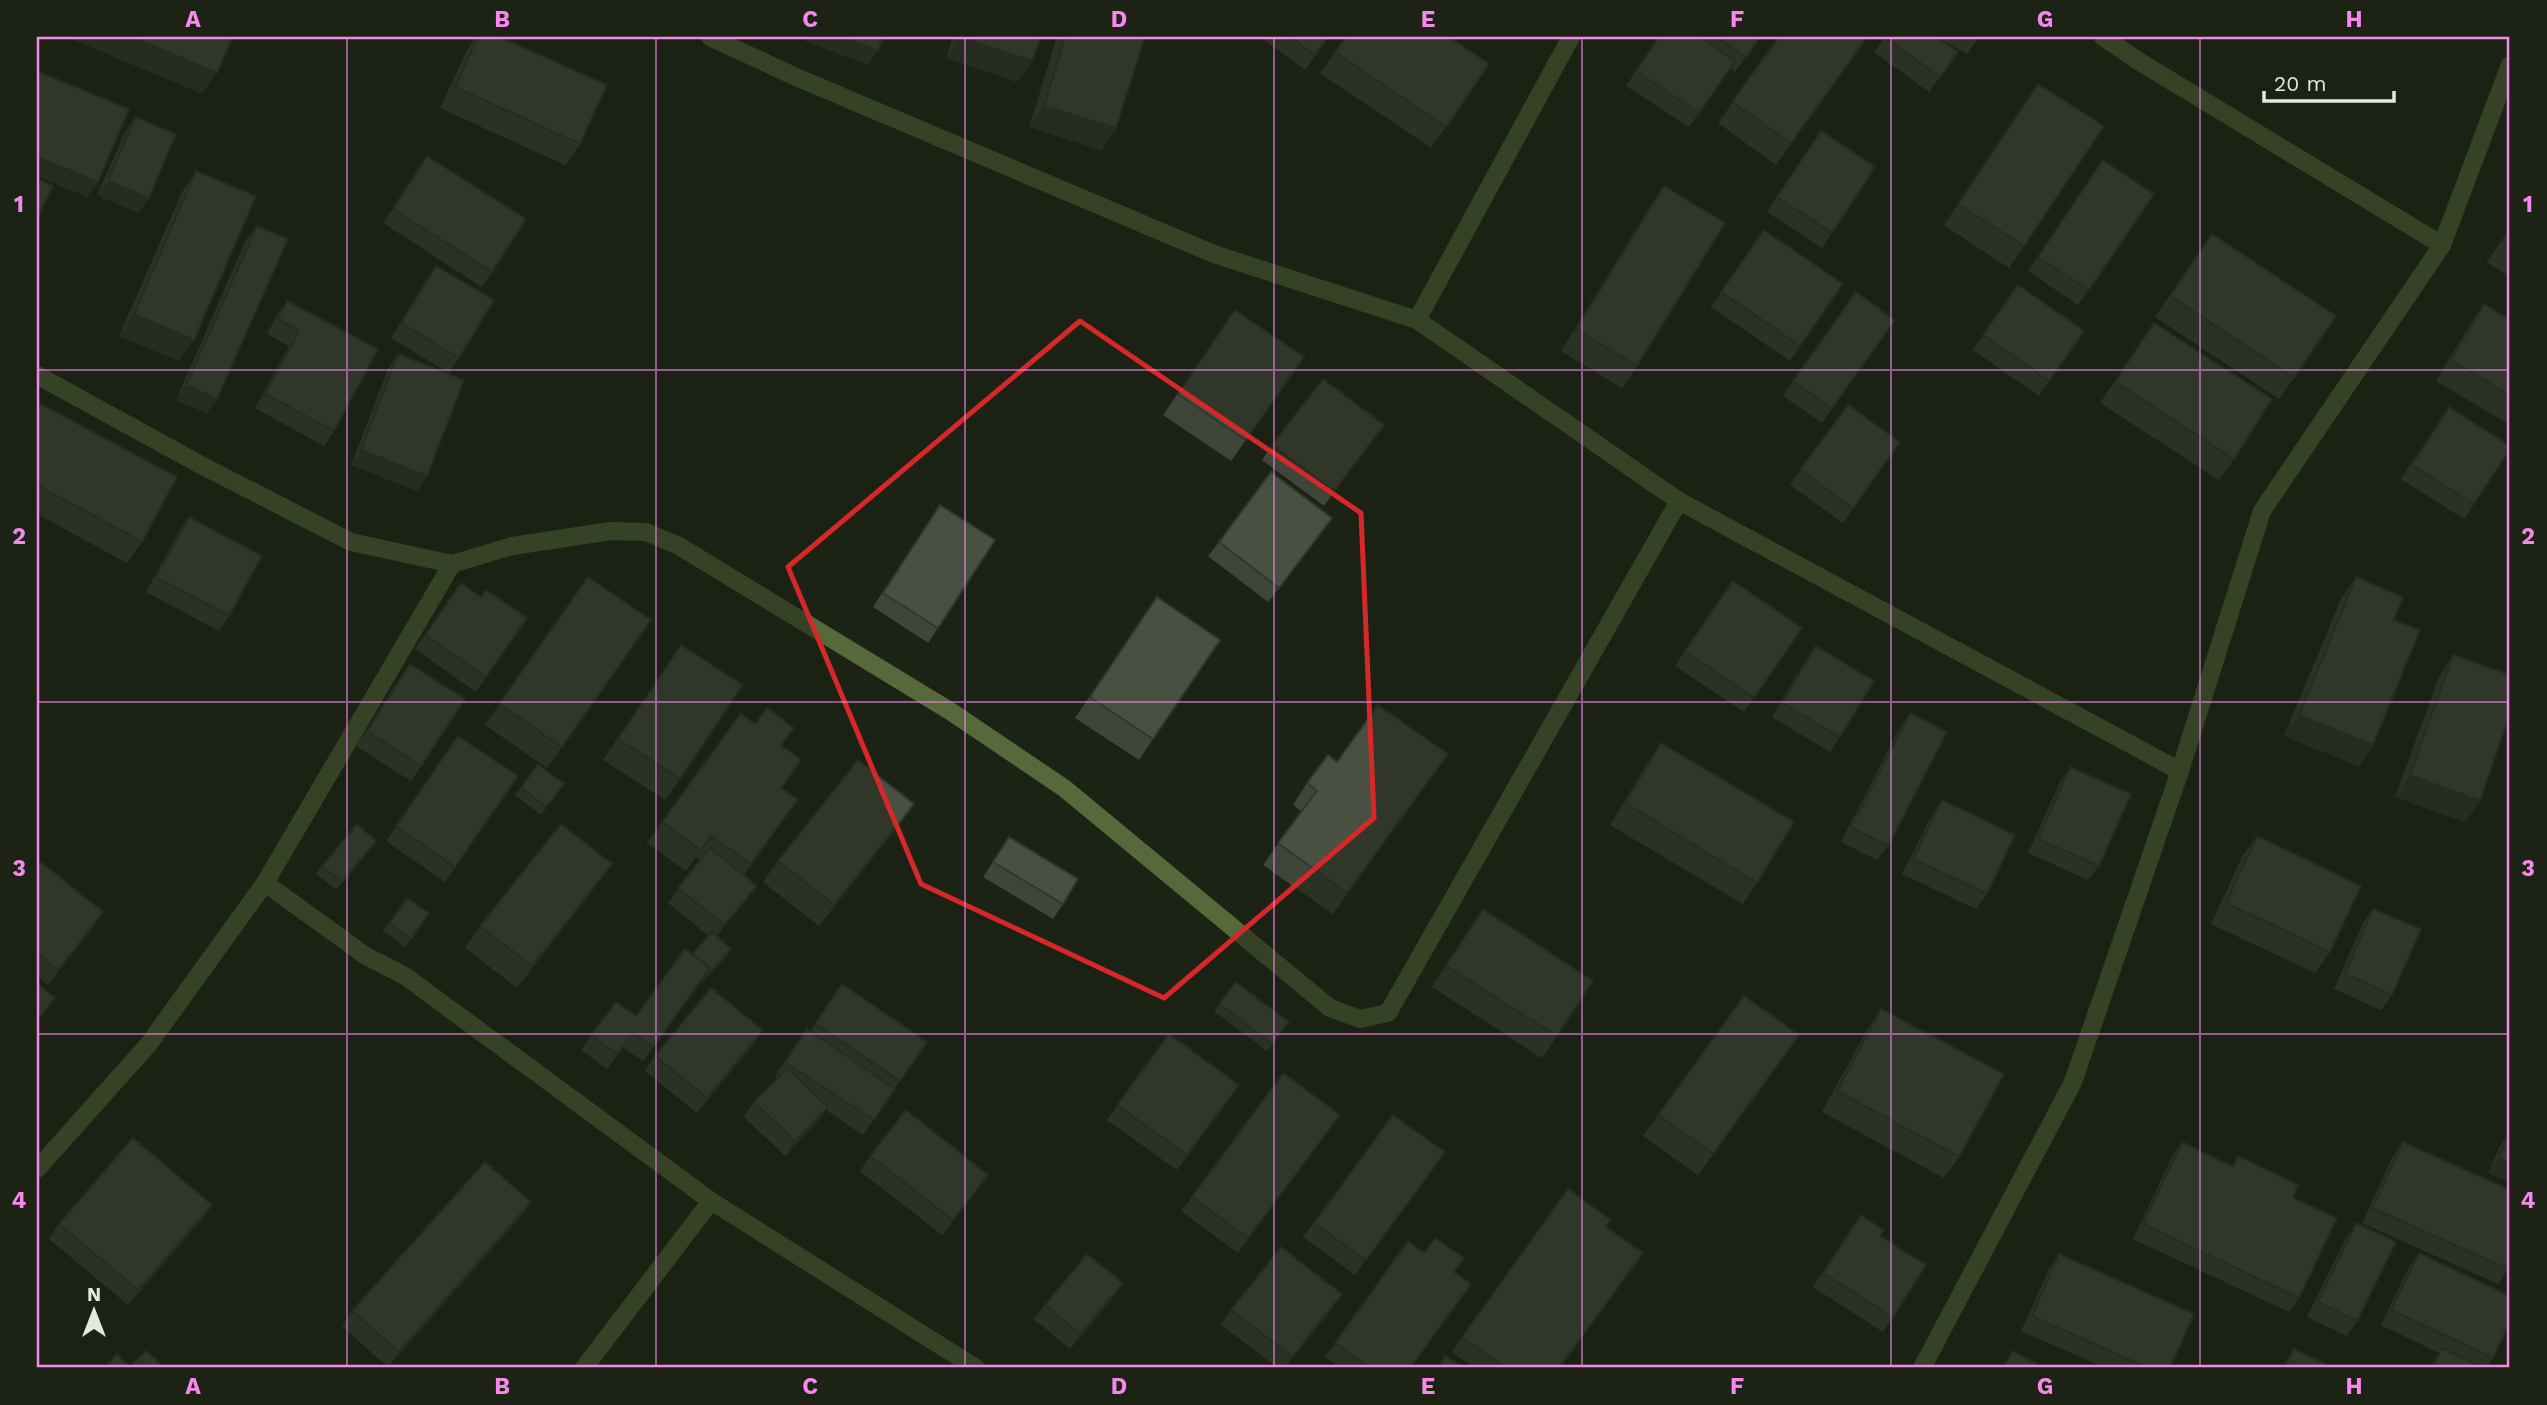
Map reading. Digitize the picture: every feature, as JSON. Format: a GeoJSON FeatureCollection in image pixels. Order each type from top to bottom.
{"type":"FeatureCollection","features":[{"type":"Feature","properties":{"kind":"street"},"geometry":{"type":"LineString","coordinates":[[710,37],[808,83],[1214,254],[1417,320],[1679,501],[2180,771]]}},
{"type":"Feature","properties":{"kind":"street"},"geometry":{"type":"LineString","coordinates":[[1417,320],[1571,37]]}},
{"type":"Feature","properties":{"kind":"street"},"geometry":{"type":"LineString","coordinates":[[2103,37],[2442,245]]}},
{"type":"Feature","properties":{"kind":"street"},"geometry":{"type":"LineString","coordinates":[[1922,1368],[2073,1082],[2180,771],[2262,511],[2442,245],[2507,84],[2510,65]]}},
{"type":"Feature","properties":{"kind":"street"},"geometry":{"type":"LineString","coordinates":[[37,375],[199,464],[351,542],[452,564],[512,547],[611,531],[646,532],[679,546],[950,711],[1064,788],[1330,1008],[1360,1019],[1388,1013],[1679,501]]}},
{"type":"Feature","properties":{"kind":"street"},"geometry":{"type":"LineString","coordinates":[[37,1169],[148,1045],[265,883],[452,564]]}},
{"type":"Feature","properties":{"kind":"street"},"geometry":{"type":"LineString","coordinates":[[265,883],[366,956],[405,976],[711,1201],[976,1368]]}},
{"type":"Feature","properties":{"kind":"street"},"geometry":{"type":"LineString","coordinates":[[584,1368],[711,1201]]}},
{"type":"Feature","properties":{"kind":"highlighted area"},"geometry":{"type":"Polygon","coordinates":[[[1080,321],[1361,513],[1374,818],[1164,998],[921,884],[788,567],[1080,321]]]}},
{"type":"Feature","properties":{"kind":"building"},"geometry":{"type":"Polygon","coordinates":[[[132,37],[233,37],[217,73],[132,37]]]}},
{"type":"Feature","properties":{"kind":"building"},"geometry":{"type":"Polygon","coordinates":[[[478,37],[500,37],[607,85],[580,144],[455,87],[478,37]]]}},
{"type":"Feature","properties":{"kind":"building"},"geometry":{"type":"Polygon","coordinates":[[[842,37],[883,37],[878,51],[842,37]]]}},
{"type":"Feature","properties":{"kind":"building"},"geometry":{"type":"Polygon","coordinates":[[[961,37],[1041,37],[1032,61],[961,37]]]}},
{"type":"Feature","properties":{"kind":"building"},"geometry":{"type":"Polygon","coordinates":[[[1065,37],[1145,37],[1116,128],[1044,106],[1065,37]]]}},
{"type":"Feature","properties":{"kind":"building"},"geometry":{"type":"Polygon","coordinates":[[[1290,37],[1328,37],[1315,55],[1290,37]]]}},
{"type":"Feature","properties":{"kind":"building"},"geometry":{"type":"Polygon","coordinates":[[[1346,37],[1449,37],[1489,64],[1446,127],[1335,52],[1346,37]]]}},
{"type":"Feature","properties":{"kind":"building"},"geometry":{"type":"Polygon","coordinates":[[[1659,37],[1699,37],[1735,61],[1699,113],[1636,71],[1659,37]]]}},
{"type":"Feature","properties":{"kind":"building"},"geometry":{"type":"Polygon","coordinates":[[[1717,37],[1760,37],[1746,57],[1717,37]]]}},
{"type":"Feature","properties":{"kind":"building"},"geometry":{"type":"Polygon","coordinates":[[[1779,37],[1867,37],[1791,143],[1732,102],[1779,37]]]}},
{"type":"Feature","properties":{"kind":"building"},"geometry":{"type":"Polygon","coordinates":[[[1885,37],[1937,37],[1958,52],[1940,77],[1885,37]]]}},
{"type":"Feature","properties":{"kind":"building"},"geometry":{"type":"Polygon","coordinates":[[[37,71],[129,109],[98,182],[37,157],[37,71]]]}},
{"type":"Feature","properties":{"kind":"building"},"geometry":{"type":"Polygon","coordinates":[[[2038,84],[2104,126],[2024,246],[1958,204],[2038,84]]]}},
{"type":"Feature","properties":{"kind":"building"},"geometry":{"type":"Polygon","coordinates":[[[135,117],[176,134],[149,198],[108,181],[135,117]]]}},
{"type":"Feature","properties":{"kind":"building"},"geometry":{"type":"Polygon","coordinates":[[[1821,131],[1875,167],[1832,233],[1777,197],[1821,131]]]}},
{"type":"Feature","properties":{"kind":"building"},"geometry":{"type":"Polygon","coordinates":[[[427,156],[526,219],[492,272],[393,209],[427,156]]]}},
{"type":"Feature","properties":{"kind":"building"},"geometry":{"type":"Polygon","coordinates":[[[2103,160],[2154,194],[2089,290],[2038,257],[2103,160]]]}},
{"type":"Feature","properties":{"kind":"building"},"geometry":{"type":"Polygon","coordinates":[[[196,171],[256,196],[194,340],[134,314],[196,171]]]}},
{"type":"Feature","properties":{"kind":"building"},"geometry":{"type":"Polygon","coordinates":[[[37,179],[53,186],[37,220],[37,179]]]}},
{"type":"Feature","properties":{"kind":"building"},"geometry":{"type":"Polygon","coordinates":[[[1664,186],[1725,223],[1637,366],[1576,329],[1664,186]]]}},
{"type":"Feature","properties":{"kind":"building"},"geometry":{"type":"Polygon","coordinates":[[[257,226],[288,239],[217,399],[186,385],[257,226]]]}},
{"type":"Feature","properties":{"kind":"building"},"geometry":{"type":"Polygon","coordinates":[[[2510,228],[2510,246],[2502,241],[2510,228]]]}},
{"type":"Feature","properties":{"kind":"building"},"geometry":{"type":"Polygon","coordinates":[[[1764,230],[1843,284],[1800,346],[1721,292],[1764,230]]]}},
{"type":"Feature","properties":{"kind":"building"},"geometry":{"type":"Polygon","coordinates":[[[2212,234],[2336,316],[2294,378],[2170,296],[2212,234]]]}},
{"type":"Feature","properties":{"kind":"building"},"geometry":{"type":"Polygon","coordinates":[[[436,266],[494,300],[459,358],[401,323],[436,266]]]}},
{"type":"Feature","properties":{"kind":"building"},"geometry":{"type":"Polygon","coordinates":[[[2018,285],[2084,331],[2049,381],[1983,335],[2018,285]]]}},
{"type":"Feature","properties":{"kind":"building"},"geometry":{"type":"Polygon","coordinates":[[[1856,292],[1895,320],[1832,408],[1793,381],[1856,292]]]}},
{"type":"Feature","properties":{"kind":"building"},"geometry":{"type":"Polygon","coordinates":[[[287,301],[378,349],[334,431],[265,394],[299,331],[277,319],[287,301]]]}},
{"type":"Feature","properties":{"kind":"building"},"geometry":{"type":"Polygon","coordinates":[[[2484,304],[2510,320],[2510,395],[2451,360],[2484,304]]]}},
{"type":"Feature","properties":{"kind":"building"},"geometry":{"type":"Polygon","coordinates":[[[1235,310],[1304,357],[1246,440],[1178,394],[1235,310]]]}},
{"type":"Feature","properties":{"kind":"building"},"geometry":{"type":"Polygon","coordinates":[[[2154,323],[2272,399],[2234,459],[2115,382],[2154,323]]]}},
{"type":"Feature","properties":{"kind":"building"},"geometry":{"type":"Polygon","coordinates":[[[398,354],[464,380],[427,476],[361,450],[398,354]]]}},
{"type":"Feature","properties":{"kind":"building"},"geometry":{"type":"Polygon","coordinates":[[[1323,379],[1384,425],[1334,491],[1272,445],[1323,379]]]}},
{"type":"Feature","properties":{"kind":"building"},"geometry":{"type":"Polygon","coordinates":[[[37,402],[177,477],[142,542],[37,485],[37,402]]]}},
{"type":"Feature","properties":{"kind":"building"},"geometry":{"type":"Polygon","coordinates":[[[1848,405],[1900,442],[1853,508],[1800,470],[1848,405]]]}},
{"type":"Feature","properties":{"kind":"building"},"geometry":{"type":"Polygon","coordinates":[[[2449,407],[2510,446],[2474,504],[2412,465],[2449,407]]]}},
{"type":"Feature","properties":{"kind":"building"},"geometry":{"type":"Polygon","coordinates":[[[1271,472],[1332,518],[1279,588],[1219,542],[1271,472]]]}},
{"type":"Feature","properties":{"kind":"building"},"geometry":{"type":"Polygon","coordinates":[[[940,505],[995,540],[938,628],[883,593],[940,505]]]}},
{"type":"Feature","properties":{"kind":"building"},"geometry":{"type":"Polygon","coordinates":[[[189,517],[262,556],[229,616],[156,577],[189,517]]]}},
{"type":"Feature","properties":{"kind":"building"},"geometry":{"type":"Polygon","coordinates":[[[588,577],[651,620],[562,747],[499,704],[588,577]]]}},
{"type":"Feature","properties":{"kind":"building"},"geometry":{"type":"Polygon","coordinates":[[[2356,577],[2403,597],[2394,620],[2420,630],[2373,745],[2299,715],[2356,577]]]}},
{"type":"Feature","properties":{"kind":"building"},"geometry":{"type":"Polygon","coordinates":[[[1733,581],[1802,628],[1754,698],[1685,651],[1733,581]]]}},
{"type":"Feature","properties":{"kind":"building"},"geometry":{"type":"Polygon","coordinates":[[[461,583],[481,597],[486,590],[527,618],[486,677],[425,635],[461,583]]]}},
{"type":"Feature","properties":{"kind":"building"},"geometry":{"type":"Polygon","coordinates":[[[1157,597],[1220,640],[1153,739],[1090,697],[1157,597]]]}},
{"type":"Feature","properties":{"kind":"building"},"geometry":{"type":"Polygon","coordinates":[[[681,645],[743,685],[680,779],[618,739],[681,645]]]}},
{"type":"Feature","properties":{"kind":"building"},"geometry":{"type":"Polygon","coordinates":[[[1816,646],[1874,681],[1840,737],[1782,703],[1816,646]]]}},
{"type":"Feature","properties":{"kind":"building"},"geometry":{"type":"Polygon","coordinates":[[[2453,655],[2510,675],[2510,714],[2480,801],[2410,775],[2453,655]]]}},
{"type":"Feature","properties":{"kind":"building"},"geometry":{"type":"Polygon","coordinates":[[[410,664],[465,699],[421,766],[367,731],[410,664]]]}},
{"type":"Feature","properties":{"kind":"building"},"geometry":{"type":"Polygon","coordinates":[[[1378,705],[1448,754],[1347,893],[1278,843],[1317,791],[1307,783],[1328,755],[1337,762],[1378,705]]]}},
{"type":"Feature","properties":{"kind":"building"},"geometry":{"type":"Polygon","coordinates":[[[767,708],[794,728],[781,745],[801,760],[781,788],[798,799],[751,864],[711,836],[701,850],[662,822],[741,713],[755,724],[767,708]]]}},
{"type":"Feature","properties":{"kind":"building"},"geometry":{"type":"Polygon","coordinates":[[[1910,713],[1947,732],[1888,846],[1851,827],[1910,713]]]}},
{"type":"Feature","properties":{"kind":"building"},"geometry":{"type":"Polygon","coordinates":[[[458,736],[518,776],[455,867],[396,826],[458,736]]]}},
{"type":"Feature","properties":{"kind":"building"},"geometry":{"type":"Polygon","coordinates":[[[1661,743],[1794,822],[1757,883],[1625,803],[1661,743]]]}},
{"type":"Feature","properties":{"kind":"building"},"geometry":{"type":"Polygon","coordinates":[[[858,760],[914,804],[834,905],[778,861],[858,760]]]}},
{"type":"Feature","properties":{"kind":"building"},"geometry":{"type":"Polygon","coordinates":[[[538,764],[564,784],[546,807],[521,788],[538,764]]]}},
{"type":"Feature","properties":{"kind":"building"},"geometry":{"type":"Polygon","coordinates":[[[2070,767],[2131,794],[2099,866],[2038,839],[2070,767]]]}},
{"type":"Feature","properties":{"kind":"building"},"geometry":{"type":"Polygon","coordinates":[[[1942,800],[2015,835],[1987,894],[1913,859],[1942,800]]]}},
{"type":"Feature","properties":{"kind":"building"},"geometry":{"type":"Polygon","coordinates":[[[357,824],[376,841],[342,882],[322,866],[357,824]]]}},
{"type":"Feature","properties":{"kind":"building"},"geometry":{"type":"Polygon","coordinates":[[[561,824],[612,864],[532,966],[480,926],[561,824]]]}},
{"type":"Feature","properties":{"kind":"building"},"geometry":{"type":"Polygon","coordinates":[[[2257,836],[2361,886],[2330,952],[2226,903],[2257,836]]]}},
{"type":"Feature","properties":{"kind":"building"},"geometry":{"type":"Polygon","coordinates":[[[1009,837],[1078,879],[1063,904],[993,862],[1009,837]]]}},
{"type":"Feature","properties":{"kind":"building"},"geometry":{"type":"Polygon","coordinates":[[[710,848],[757,886],[724,925],[678,888],[710,848]]]}},
{"type":"Feature","properties":{"kind":"building"},"geometry":{"type":"Polygon","coordinates":[[[37,859],[103,912],[58,970],[37,953],[37,859]]]}},
{"type":"Feature","properties":{"kind":"building"},"geometry":{"type":"Polygon","coordinates":[[[407,898],[429,913],[411,939],[389,924],[407,898]]]}},
{"type":"Feature","properties":{"kind":"building"},"geometry":{"type":"Polygon","coordinates":[[[1483,909],[1593,981],[1557,1036],[1446,966],[1483,909]]]}},
{"type":"Feature","properties":{"kind":"building"},"geometry":{"type":"Polygon","coordinates":[[[2373,909],[2421,929],[2392,995],[2345,974],[2373,909]]]}},
{"type":"Feature","properties":{"kind":"building"},"geometry":{"type":"Polygon","coordinates":[[[712,932],[731,949],[710,973],[710,968],[692,954],[712,932]]]}},
{"type":"Feature","properties":{"kind":"building"},"geometry":{"type":"Polygon","coordinates":[[[685,949],[710,968],[653,1047],[633,1033],[617,1054],[591,1035],[616,1002],[636,1016],[685,949]]]}},
{"type":"Feature","properties":{"kind":"building"},"geometry":{"type":"Polygon","coordinates":[[[1236,982],[1289,1022],[1272,1044],[1219,1004],[1236,982]]]}},
{"type":"Feature","properties":{"kind":"building"},"geometry":{"type":"Polygon","coordinates":[[[37,983],[55,998],[37,1020],[37,983]]]}},
{"type":"Feature","properties":{"kind":"building"},"geometry":{"type":"Polygon","coordinates":[[[842,984],[927,1042],[900,1081],[815,1024],[842,984]]]}},
{"type":"Feature","properties":{"kind":"building"},"geometry":{"type":"Polygon","coordinates":[[[711,988],[763,1030],[707,1098],[655,1056],[711,988]]]}},
{"type":"Feature","properties":{"kind":"building"},"geometry":{"type":"Polygon","coordinates":[[[1744,996],[1799,1035],[1713,1154],[1658,1115],[1744,996]]]}},
{"type":"Feature","properties":{"kind":"building"},"geometry":{"type":"Polygon","coordinates":[[[1881,1009],[2004,1074],[1959,1157],[1837,1091],[1881,1009]]]}},
{"type":"Feature","properties":{"kind":"building"},"geometry":{"type":"Polygon","coordinates":[[[807,1029],[895,1089],[874,1120],[785,1062],[807,1029]]]}},
{"type":"Feature","properties":{"kind":"building"},"geometry":{"type":"Polygon","coordinates":[[[1169,1034],[1239,1085],[1187,1155],[1117,1105],[1169,1034]]]}},
{"type":"Feature","properties":{"kind":"building"},"geometry":{"type":"Polygon","coordinates":[[[787,1068],[828,1107],[795,1141],[754,1102],[787,1068]]]}},
{"type":"Feature","properties":{"kind":"building"},"geometry":{"type":"Polygon","coordinates":[[[1283,1073],[1340,1115],[1248,1238],[1192,1197],[1283,1073]]]}},
{"type":"Feature","properties":{"kind":"building"},"geometry":{"type":"Polygon","coordinates":[[[906,1110],[988,1175],[953,1220],[870,1156],[906,1110]]]}},
{"type":"Feature","properties":{"kind":"building"},"geometry":{"type":"Polygon","coordinates":[[[1393,1115],[1445,1152],[1366,1260],[1314,1223],[1393,1115]]]}},
{"type":"Feature","properties":{"kind":"building"},"geometry":{"type":"Polygon","coordinates":[[[2510,1134],[2510,1163],[2499,1158],[2510,1134]]]}},
{"type":"Feature","properties":{"kind":"building"},"geometry":{"type":"Polygon","coordinates":[[[133,1138],[212,1205],[138,1290],[59,1224],[133,1138]]]}},
{"type":"Feature","properties":{"kind":"building"},"geometry":{"type":"Polygon","coordinates":[[[2182,1142],[2233,1167],[2238,1156],[2298,1185],[2293,1198],[2337,1218],[2299,1298],[2143,1224],[2182,1142]]]}},
{"type":"Feature","properties":{"kind":"building"},"geometry":{"type":"Polygon","coordinates":[[[2403,1142],[2510,1190],[2508,1269],[2372,1208],[2403,1142]]]}},
{"type":"Feature","properties":{"kind":"building"},"geometry":{"type":"Polygon","coordinates":[[[485,1162],[531,1202],[399,1352],[352,1311],[485,1162]]]}},
{"type":"Feature","properties":{"kind":"building"},"geometry":{"type":"Polygon","coordinates":[[[1568,1189],[1611,1220],[1606,1227],[1643,1253],[1559,1368],[1506,1368],[1462,1337],[1568,1189]]]}},
{"type":"Feature","properties":{"kind":"building"},"geometry":{"type":"Polygon","coordinates":[[[1861,1215],[1884,1230],[1880,1236],[1926,1265],[1893,1317],[1823,1273],[1861,1215]]]}},
{"type":"Feature","properties":{"kind":"building"},"geometry":{"type":"Polygon","coordinates":[[[2356,1223],[2396,1242],[2357,1321],[2318,1302],[2356,1223]]]}},
{"type":"Feature","properties":{"kind":"building"},"geometry":{"type":"Polygon","coordinates":[[[1435,1238],[1464,1258],[1454,1272],[1471,1284],[1410,1368],[1370,1368],[1335,1343],[1408,1241],[1424,1253],[1435,1238]]]}},
{"type":"Feature","properties":{"kind":"building"},"geometry":{"type":"Polygon","coordinates":[[[1281,1247],[1342,1294],[1292,1357],[1231,1310],[1281,1247]]]}},
{"type":"Feature","properties":{"kind":"building"},"geometry":{"type":"Polygon","coordinates":[[[2419,1253],[2510,1296],[2510,1321],[2493,1358],[2391,1310],[2419,1253]]]}},
{"type":"Feature","properties":{"kind":"building"},"geometry":{"type":"Polygon","coordinates":[[[1087,1254],[1123,1283],[1080,1334],[1045,1305],[1087,1254]]]}},
{"type":"Feature","properties":{"kind":"building"},"geometry":{"type":"Polygon","coordinates":[[[2059,1254],[2194,1314],[2170,1368],[2148,1368],[2032,1316],[2059,1254]]]}},
{"type":"Feature","properties":{"kind":"building"},"geometry":{"type":"Polygon","coordinates":[[[2442,1348],[2484,1368],[2432,1368],[2442,1348]]]}},
{"type":"Feature","properties":{"kind":"building"},"geometry":{"type":"Polygon","coordinates":[[[2294,1349],[2334,1368],[2285,1368],[2294,1349]]]}},
{"type":"Feature","properties":{"kind":"building"},"geometry":{"type":"Polygon","coordinates":[[[146,1351],[165,1368],[104,1368],[117,1354],[130,1367],[146,1351]]]}},
{"type":"Feature","properties":{"kind":"building"},"geometry":{"type":"Polygon","coordinates":[[[2013,1351],[2044,1368],[2003,1368],[2013,1351]]]}},
{"type":"Feature","properties":{"kind":"building"},"geometry":{"type":"Polygon","coordinates":[[[1445,1356],[1465,1368],[1438,1368],[1445,1356]]]}}]}
